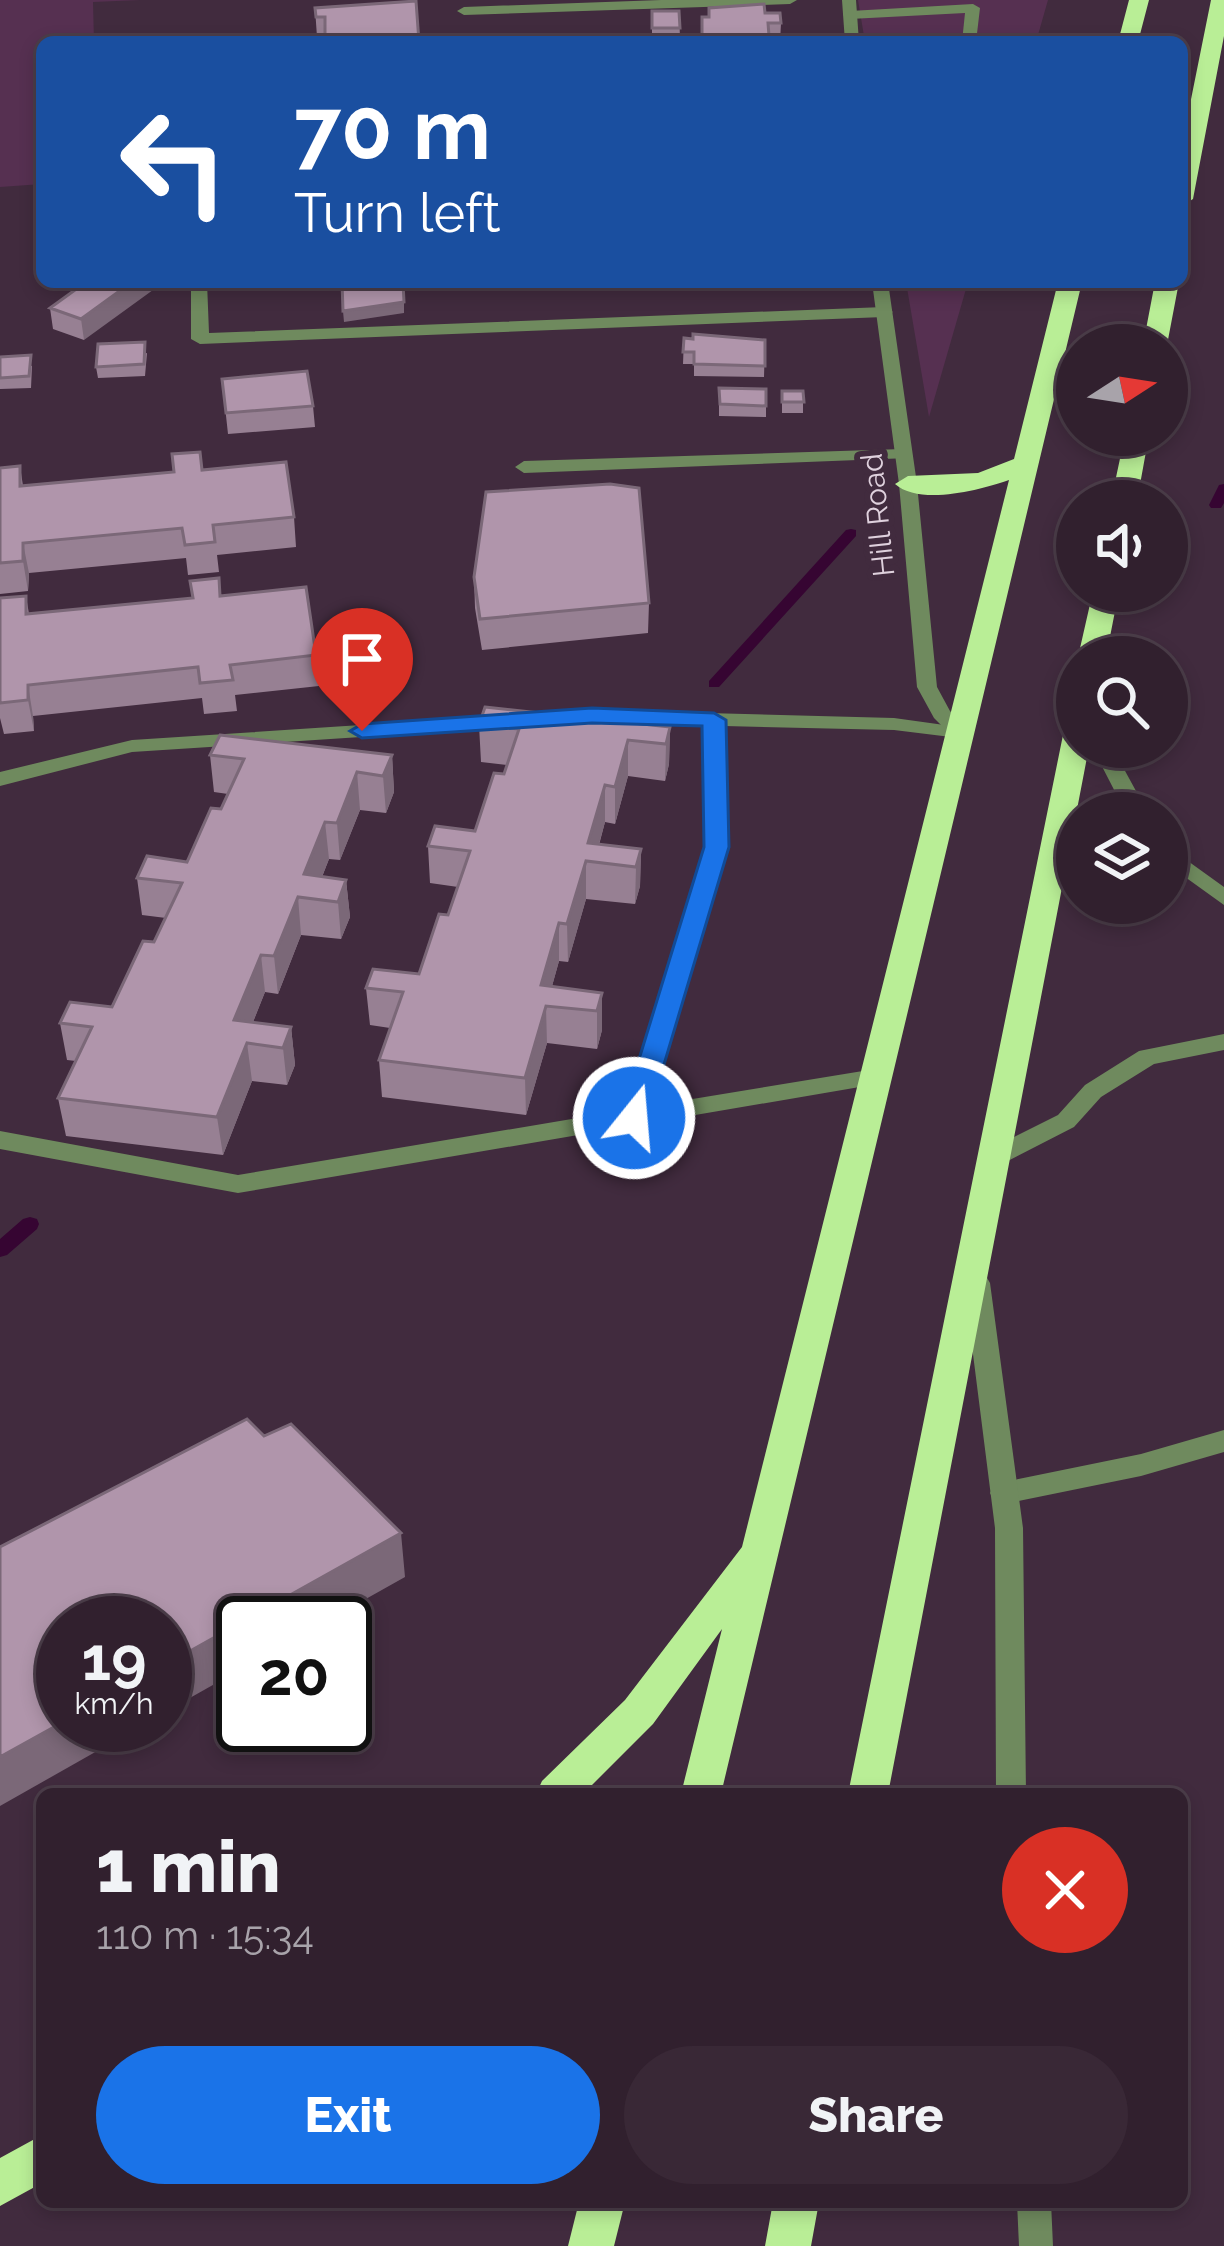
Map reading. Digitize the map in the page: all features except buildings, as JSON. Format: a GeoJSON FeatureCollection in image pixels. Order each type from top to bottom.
{"type":"FeatureCollection","features":[{"type":"Feature","properties":{"kind":"highway"},"geometry":{"type":"LineString","coordinates":[[1129,36],[1138,0]]}},
{"type":"Feature","properties":{"kind":"highway"},"geometry":{"type":"LineString","coordinates":[[1188,170],[1220,14]]}},
{"type":"Feature","properties":{"kind":"highway"},"geometry":{"type":"LineString","coordinates":[[702,1788],[1069,288]]}},
{"type":"Feature","properties":{"kind":"highway"},"geometry":{"type":"LineString","coordinates":[[1159,324],[1166,288]]}},
{"type":"Feature","properties":{"kind":"highway"},"geometry":{"type":"LineString","coordinates":[[908,484],[968,485],[995,480],[1026,463]]}},
{"type":"Feature","properties":{"kind":"highway"},"geometry":{"type":"LineString","coordinates":[[869,1788],[1070,768]]}},
{"type":"Feature","properties":{"kind":"highway"},"geometry":{"type":"LineString","coordinates":[[562,1788],[639,1712],[761,1544]]}},
{"type":"Feature","properties":{"kind":"highway"},"geometry":{"type":"LineString","coordinates":[[0,2184],[36,2161]]}},
{"type":"Feature","properties":{"kind":"highway"},"geometry":{"type":"LineString","coordinates":[[591,2246],[600,2208]]}},
{"type":"Feature","properties":{"kind":"highway"},"geometry":{"type":"LineString","coordinates":[[788,2246],[795,2208]]}},
{"type":"Feature","properties":{"kind":"street"},"geometry":{"type":"LineString","coordinates":[[464,11],[790,0]]}},
{"type":"Feature","properties":{"kind":"street"},"geometry":{"type":"LineString","coordinates":[[850,8],[973,4],[970,36]]}},
{"type":"Feature","properties":{"kind":"street"},"geometry":{"type":"LineString","coordinates":[[199,288],[200,339],[884,312]]}},
{"type":"Feature","properties":{"kind":"street","name":"Hill Road"},"geometry":{"type":"LineString","coordinates":[[881,288],[908,484],[927,687],[941,715],[959,731]]}},
{"type":"Feature","properties":{"kind":"street"},"geometry":{"type":"LineString","coordinates":[[524,467],[903,454]]}},
{"type":"Feature","properties":{"kind":"street"},"geometry":{"type":"LineString","coordinates":[[0,779],[132,746],[592,716],[894,724],[959,731]]}},
{"type":"Feature","properties":{"kind":"street"},"geometry":{"type":"LineString","coordinates":[[634,1118],[717,847],[714,720]]}},
{"type":"Feature","properties":{"kind":"street"},"geometry":{"type":"LineString","coordinates":[[1188,870],[1224,898]]}},
{"type":"Feature","properties":{"kind":"street"},"geometry":{"type":"LineString","coordinates":[[993,1158],[1066,1121],[1093,1090],[1147,1058],[1224,1042]]}},
{"type":"Feature","properties":{"kind":"street"},"geometry":{"type":"LineString","coordinates":[[0,1140],[238,1184],[875,1077]]}},
{"type":"Feature","properties":{"kind":"street"},"geometry":{"type":"LineString","coordinates":[[973,1256],[1009,1528],[1011,1788]]}},
{"type":"Feature","properties":{"kind":"street"},"geometry":{"type":"LineString","coordinates":[[1004,1493],[1141,1465],[1224,1441]]}},
{"type":"Feature","properties":{"kind":"street"},"geometry":{"type":"LineString","coordinates":[[1034,2208],[1036,2246]]}},
{"type":"Feature","properties":{"kind":"shaded area"},"geometry":{"type":"Polygon","coordinates":[[[0,0],[140,0],[93,2],[94,36],[36,36],[36,184],[0,187],[0,0]]]}},
{"type":"Feature","properties":{"kind":"shaded area"},"geometry":{"type":"Polygon","coordinates":[[[858,0],[1048,0],[1038,36],[864,36],[858,0]]]}},
{"type":"Feature","properties":{"kind":"shaded area"},"geometry":{"type":"Polygon","coordinates":[[[907,288],[966,288],[929,417],[907,288]]]}},
{"type":"Feature","properties":{"kind":"waterway"},"geometry":{"type":"LineString","coordinates":[[1216,505],[1224,488]]}},
{"type":"Feature","properties":{"kind":"waterway"},"geometry":{"type":"LineString","coordinates":[[714,684],[851,533]]}},
{"type":"Feature","properties":{"kind":"waterway"},"geometry":{"type":"LineString","coordinates":[[0,1250],[30,1224]]}},
{"type":"Feature","properties":{"kind":"route"},"geometry":{"type":"LineString","coordinates":[[362,731],[592,716],[714,720],[717,847],[634,1118]]}}]}
